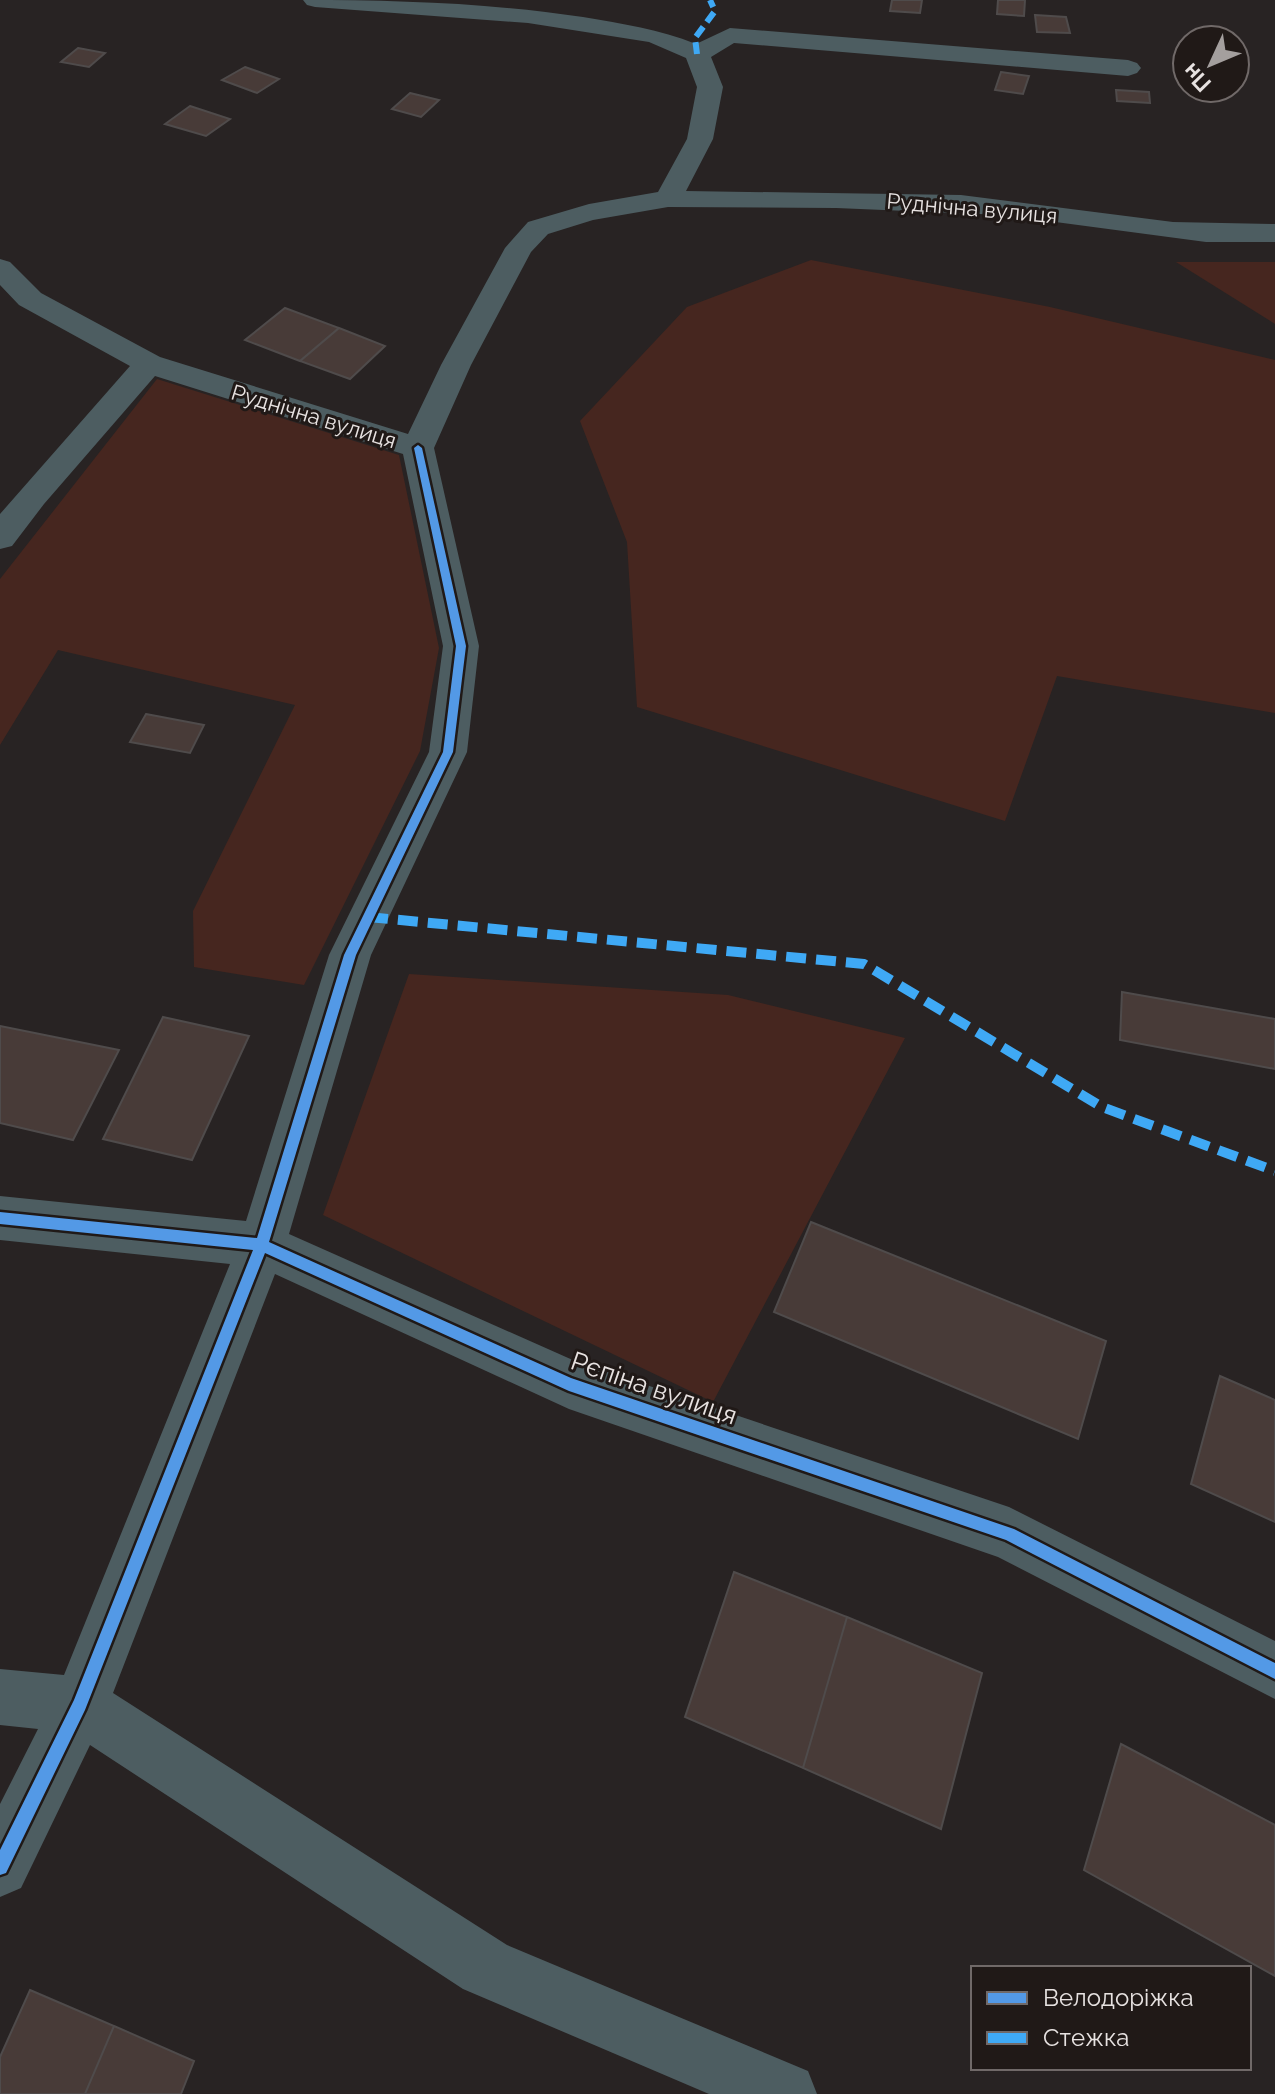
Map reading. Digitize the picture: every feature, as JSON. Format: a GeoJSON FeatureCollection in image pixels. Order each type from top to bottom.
{"type":"FeatureCollection","features":[{"type":"Feature","properties":{"kind":"street"},"geometry":{"type":"LineString","coordinates":[[315,0],[528,16],[655,36],[697,54],[710,87],[704,119],[700,139],[668,199]]}},
{"type":"Feature","properties":{"kind":"street"},"geometry":{"type":"LineString","coordinates":[[697,54],[730,35],[1128,68]]}},
{"type":"Feature","properties":{"kind":"street","name":"Руднічна вулиця"},"geometry":{"type":"LineString","coordinates":[[0,268],[30,299],[149,364],[418,448],[456,365],[519,248],[538,228],[589,212],[668,199],[870,199],[1004,207],[1161,230],[1248,235],[1275,233]]}},
{"type":"Feature","properties":{"kind":"street"},"geometry":{"type":"LineString","coordinates":[[0,538],[32,496],[149,364]]}},
{"type":"Feature","properties":{"kind":"street"},"geometry":{"type":"LineString","coordinates":[[0,1867],[80,1705],[262,1245],[350,955],[448,752],[461,646],[418,448]]}},
{"type":"Feature","properties":{"kind":"street","name":"Рєпіна вулиця"},"geometry":{"type":"LineString","coordinates":[[0,1218],[262,1245],[569,1384],[1009,1534],[1275,1671]]}},
{"type":"Feature","properties":{"kind":"street"},"geometry":{"type":"LineString","coordinates":[[0,1697],[80,1705],[485,1967],[785,2094]]}},
{"type":"Feature","properties":{"kind":"shaded area"},"geometry":{"type":"Polygon","coordinates":[[[811,260],[1050,307],[1275,360],[1275,713],[1057,676],[1005,821],[637,707],[627,542],[580,421],[687,307],[811,260]]]}},
{"type":"Feature","properties":{"kind":"shaded area"},"geometry":{"type":"Polygon","coordinates":[[[1176,262],[1275,262],[1275,324],[1176,262]]]}},
{"type":"Feature","properties":{"kind":"shaded area"},"geometry":{"type":"Polygon","coordinates":[[[157,379],[399,455],[439,648],[420,751],[304,985],[194,967],[193,911],[295,705],[58,650],[0,745],[0,579],[157,379]]]}},
{"type":"Feature","properties":{"kind":"shaded area"},"geometry":{"type":"Polygon","coordinates":[[[409,974],[728,995],[905,1038],[713,1402],[323,1215],[409,974]]]}},
{"type":"Feature","properties":{"kind":"building"},"geometry":{"type":"Polygon","coordinates":[[[892,0],[922,0],[920,13],[890,11],[892,0]]]}},
{"type":"Feature","properties":{"kind":"building"},"geometry":{"type":"Polygon","coordinates":[[[998,0],[1025,0],[1024,16],[997,14],[998,0]]]}},
{"type":"Feature","properties":{"kind":"building"},"geometry":{"type":"Polygon","coordinates":[[[1035,15],[1066,17],[1070,33],[1037,32],[1035,15]]]}},
{"type":"Feature","properties":{"kind":"building"},"geometry":{"type":"Polygon","coordinates":[[[78,48],[105,53],[89,67],[61,62],[78,48]]]}},
{"type":"Feature","properties":{"kind":"building"},"geometry":{"type":"Polygon","coordinates":[[[245,67],[279,79],[257,93],[222,80],[245,67]]]}},
{"type":"Feature","properties":{"kind":"building"},"geometry":{"type":"Polygon","coordinates":[[[1001,72],[1029,76],[1023,94],[995,90],[1001,72]]]}},
{"type":"Feature","properties":{"kind":"building"},"geometry":{"type":"Polygon","coordinates":[[[1116,90],[1149,92],[1150,103],[1117,101],[1116,90]]]}},
{"type":"Feature","properties":{"kind":"building"},"geometry":{"type":"Polygon","coordinates":[[[410,93],[439,100],[421,117],[392,109],[410,93]]]}},
{"type":"Feature","properties":{"kind":"building"},"geometry":{"type":"Polygon","coordinates":[[[190,106],[230,119],[206,136],[165,124],[190,106]]]}},
{"type":"Feature","properties":{"kind":"building"},"geometry":{"type":"Polygon","coordinates":[[[285,308],[339,328],[300,361],[245,340],[285,308]]]}},
{"type":"Feature","properties":{"kind":"building"},"geometry":{"type":"Polygon","coordinates":[[[339,328],[385,346],[350,379],[300,361],[339,328]]]}},
{"type":"Feature","properties":{"kind":"building"},"geometry":{"type":"Polygon","coordinates":[[[146,714],[204,725],[190,753],[130,742],[146,714]]]}},
{"type":"Feature","properties":{"kind":"building"},"geometry":{"type":"Polygon","coordinates":[[[1122,992],[1275,1019],[1275,1069],[1120,1040],[1122,992]]]}},
{"type":"Feature","properties":{"kind":"building"},"geometry":{"type":"Polygon","coordinates":[[[163,1017],[249,1036],[192,1160],[103,1139],[163,1017]]]}},
{"type":"Feature","properties":{"kind":"building"},"geometry":{"type":"Polygon","coordinates":[[[0,1026],[119,1050],[73,1140],[0,1123],[0,1026]]]}},
{"type":"Feature","properties":{"kind":"building"},"geometry":{"type":"Polygon","coordinates":[[[811,1222],[1106,1341],[1078,1439],[774,1312],[811,1222]]]}},
{"type":"Feature","properties":{"kind":"building"},"geometry":{"type":"Polygon","coordinates":[[[1220,1376],[1275,1400],[1275,1522],[1191,1484],[1220,1376]]]}},
{"type":"Feature","properties":{"kind":"building"},"geometry":{"type":"Polygon","coordinates":[[[734,1572],[847,1617],[803,1768],[685,1717],[734,1572]]]}},
{"type":"Feature","properties":{"kind":"building"},"geometry":{"type":"Polygon","coordinates":[[[847,1617],[982,1673],[941,1829],[803,1768],[847,1617]]]}},
{"type":"Feature","properties":{"kind":"building"},"geometry":{"type":"Polygon","coordinates":[[[1121,1744],[1275,1825],[1275,1976],[1084,1870],[1121,1744]]]}},
{"type":"Feature","properties":{"kind":"building"},"geometry":{"type":"Polygon","coordinates":[[[30,1990],[114,2026],[85,2094],[0,2094],[0,2057],[30,1990]]]}},
{"type":"Feature","properties":{"kind":"building"},"geometry":{"type":"Polygon","coordinates":[[[114,2026],[194,2061],[181,2094],[85,2094],[114,2026]]]}},
{"type":"Feature","properties":{"kind":"marked path"},"geometry":{"type":"LineString","coordinates":[[697,54],[695,38],[715,11],[710,0]]}},
{"type":"Feature","properties":{"kind":"marked path"},"geometry":{"type":"LineString","coordinates":[[368,917],[864,964],[1102,1107],[1275,1171]]}},
{"type":"Feature","properties":{"kind":"cycle path"},"geometry":{"type":"LineString","coordinates":[[0,1867],[80,1705],[262,1245],[350,955],[448,752],[461,646],[418,448]]}},
{"type":"Feature","properties":{"kind":"cycle path"},"geometry":{"type":"LineString","coordinates":[[0,1218],[262,1245],[569,1384],[1009,1534],[1275,1671]]}}]}
